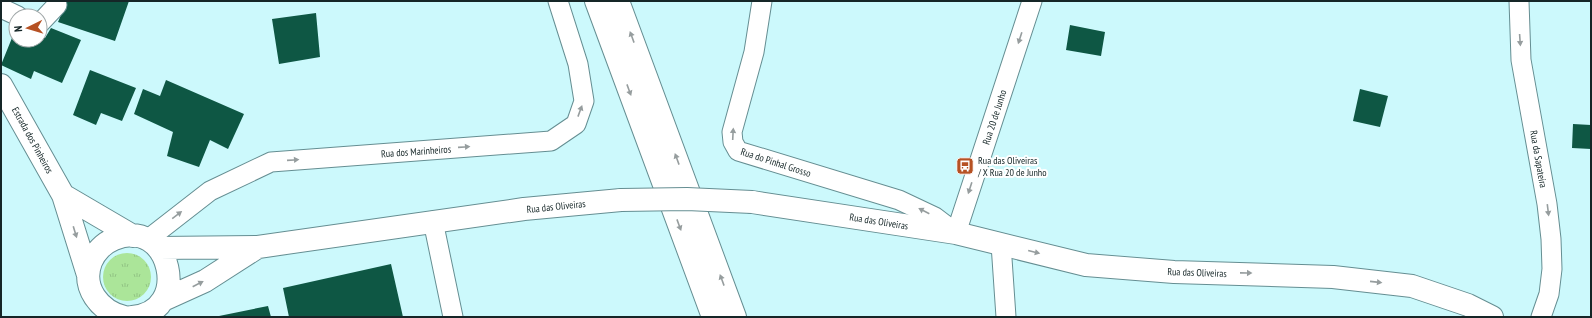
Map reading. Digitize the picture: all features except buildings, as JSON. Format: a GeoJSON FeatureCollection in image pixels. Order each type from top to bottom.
{"type":"FeatureCollection","features":[{"type":"Feature","properties":{"kind":"main road"},"geometry":{"type":"LineString","coordinates":[[596,1],[713,317]]}},
{"type":"Feature","properties":{"kind":"main road"},"geometry":{"type":"LineString","coordinates":[[618,1],[735,317]]}},
{"type":"Feature","properties":{"kind":"main road","name":"Estrada dos Pinheiros"},"geometry":{"type":"LineString","coordinates":[[1,85],[63,195],[98,309]]}},
{"type":"Feature","properties":{"kind":"main road"},"geometry":{"type":"LineString","coordinates":[[63,195],[146,241],[166,260],[170,273],[168,287],[148,312]]}},
{"type":"Feature","properties":{"kind":"main road","name":"Rua das Oliveiras"},"geometry":{"type":"LineString","coordinates":[[88,275],[91,262],[98,251],[107,242],[120,237],[146,241],[258,247],[531,208],[621,200],[687,198],[752,202],[956,233],[1086,265],[1174,272],[1333,277],[1412,286],[1468,305],[1492,317]]}},
{"type":"Feature","properties":{"kind":"main road"},"geometry":{"type":"LineString","coordinates":[[148,312],[205,281],[258,247]]}},
{"type":"Feature","properties":{"kind":"main road"},"geometry":{"type":"LineString","coordinates":[[98,309],[104,309],[114,315],[124,317]]}},
{"type":"Feature","properties":{"kind":"street","name":"Rua dos Marinheiros"},"geometry":{"type":"LineString","coordinates":[[146,241],[210,191],[271,162],[551,141],[576,124],[584,101],[578,64],[558,1]]}},
{"type":"Feature","properties":{"kind":"street","name":"Rua do Pinhal Grosso"},"geometry":{"type":"LineString","coordinates":[[762,1],[754,52],[732,132],[733,142],[738,151],[899,200],[935,217],[956,233]]}},
{"type":"Feature","properties":{"kind":"street","name":"Rua 20 de Junho"},"geometry":{"type":"LineString","coordinates":[[956,233],[1032,1]]}},
{"type":"Feature","properties":{"kind":"street","name":"Rua da Sapateira"},"geometry":{"type":"LineString","coordinates":[[1519,1],[1521,60],[1548,204],[1551,239],[1552,269],[1549,294],[1541,317]]}},
{"type":"Feature","properties":{"kind":"street"},"geometry":{"type":"LineString","coordinates":[[48,15],[57,5]]}},
{"type":"Feature","properties":{"kind":"street"},"geometry":{"type":"LineString","coordinates":[[433,221],[453,317]]}},
{"type":"Feature","properties":{"kind":"street"},"geometry":{"type":"LineString","coordinates":[[1001,244],[1006,317]]}},
{"type":"Feature","properties":{"kind":"green space"},"geometry":{"type":"Polygon","coordinates":[[[127,253],[136,255],[144,260],[149,268],[151,277],[149,286],[144,294],[136,299],[127,301],[118,299],[110,294],[105,286],[103,277],[105,268],[110,260],[118,255],[127,253]]]}},
{"type":"Feature","properties":{"kind":"place","name":"Rua das Oliveiras / X Rua 20 de Junho"},"geometry":{"type":"Point","coordinates":[965,166]}}]}
